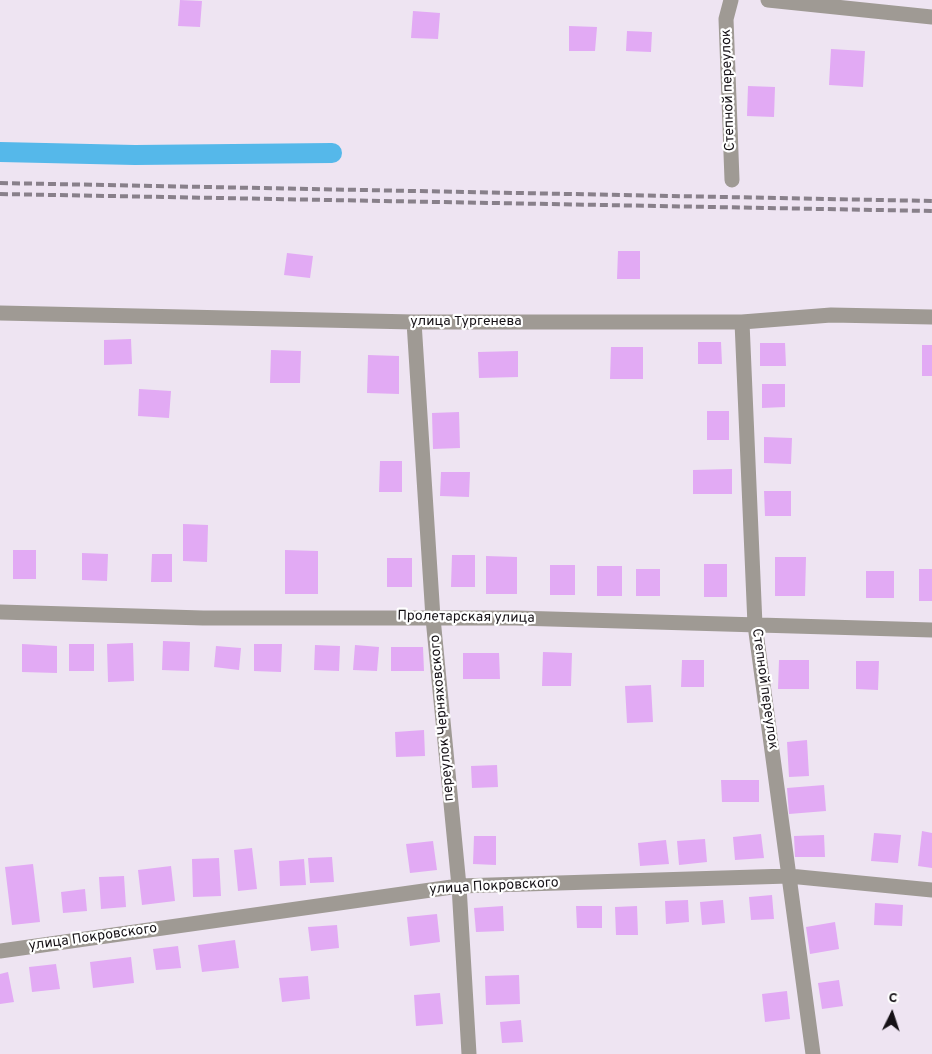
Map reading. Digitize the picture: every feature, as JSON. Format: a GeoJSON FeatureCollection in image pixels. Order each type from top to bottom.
{"type":"FeatureCollection","features":[{"type":"Feature","properties":{"kind":"street","name":"Степной переулок"},"geometry":{"type":"LineString","coordinates":[[731,0],[726,19],[732,180]]}},
{"type":"Feature","properties":{"kind":"street"},"geometry":{"type":"LineString","coordinates":[[768,0],[932,17]]}},
{"type":"Feature","properties":{"kind":"street","name":"улица Тургенева"},"geometry":{"type":"LineString","coordinates":[[0,313],[414,322],[742,322],[831,315],[932,318]]}},
{"type":"Feature","properties":{"kind":"street","name":"переулок Черняховского"},"geometry":{"type":"LineString","coordinates":[[414,322],[433,618],[459,886],[469,1054]]}},
{"type":"Feature","properties":{"kind":"street","name":"Степной переулок"},"geometry":{"type":"LineString","coordinates":[[742,322],[754,625],[813,1054]]}},
{"type":"Feature","properties":{"kind":"street","name":"Пролетарская улица"},"geometry":{"type":"LineString","coordinates":[[0,612],[202,618],[516,618],[932,630]]}},
{"type":"Feature","properties":{"kind":"street","name":"улица Покровского"},"geometry":{"type":"LineString","coordinates":[[0,951],[459,886],[789,876],[932,890]]}},
{"type":"Feature","properties":{"kind":"building"},"geometry":{"type":"Polygon","coordinates":[[[180,0],[202,1],[200,27],[178,26],[180,0]]]}},
{"type":"Feature","properties":{"kind":"building"},"geometry":{"type":"Polygon","coordinates":[[[413,11],[440,13],[438,39],[411,38],[413,11]]]}},
{"type":"Feature","properties":{"kind":"building"},"geometry":{"type":"Polygon","coordinates":[[[569,26],[597,27],[595,51],[569,51],[569,26]]]}},
{"type":"Feature","properties":{"kind":"building"},"geometry":{"type":"Polygon","coordinates":[[[627,31],[652,32],[651,52],[626,51],[627,31]]]}},
{"type":"Feature","properties":{"kind":"building"},"geometry":{"type":"Polygon","coordinates":[[[831,49],[865,51],[863,87],[829,85],[831,49]]]}},
{"type":"Feature","properties":{"kind":"building"},"geometry":{"type":"Polygon","coordinates":[[[748,86],[775,87],[774,117],[747,116],[748,86]]]}},
{"type":"Feature","properties":{"kind":"building"},"geometry":{"type":"Polygon","coordinates":[[[618,251],[640,251],[640,279],[617,279],[618,251]]]}},
{"type":"Feature","properties":{"kind":"building"},"geometry":{"type":"Polygon","coordinates":[[[287,253],[313,256],[310,278],[284,275],[287,253]]]}},
{"type":"Feature","properties":{"kind":"building"},"geometry":{"type":"Polygon","coordinates":[[[131,339],[132,364],[104,365],[104,340],[131,339]]]}},
{"type":"Feature","properties":{"kind":"building"},"geometry":{"type":"Polygon","coordinates":[[[698,342],[721,342],[722,364],[698,364],[698,342]]]}},
{"type":"Feature","properties":{"kind":"building"},"geometry":{"type":"Polygon","coordinates":[[[760,343],[785,343],[786,366],[760,366],[760,343]]]}},
{"type":"Feature","properties":{"kind":"building"},"geometry":{"type":"Polygon","coordinates":[[[922,345],[932,345],[932,376],[922,376],[922,345]]]}},
{"type":"Feature","properties":{"kind":"building"},"geometry":{"type":"Polygon","coordinates":[[[611,347],[643,347],[643,379],[610,379],[611,347]]]}},
{"type":"Feature","properties":{"kind":"building"},"geometry":{"type":"Polygon","coordinates":[[[271,350],[301,351],[300,383],[270,383],[271,350]]]}},
{"type":"Feature","properties":{"kind":"building"},"geometry":{"type":"Polygon","coordinates":[[[518,351],[518,377],[479,378],[478,352],[518,351]]]}},
{"type":"Feature","properties":{"kind":"building"},"geometry":{"type":"Polygon","coordinates":[[[368,355],[399,356],[399,394],[367,393],[368,355]]]}},
{"type":"Feature","properties":{"kind":"building"},"geometry":{"type":"Polygon","coordinates":[[[762,384],[785,384],[785,407],[762,408],[762,384]]]}},
{"type":"Feature","properties":{"kind":"building"},"geometry":{"type":"Polygon","coordinates":[[[139,389],[171,391],[169,418],[138,416],[139,389]]]}},
{"type":"Feature","properties":{"kind":"building"},"geometry":{"type":"Polygon","coordinates":[[[707,411],[729,411],[729,440],[707,440],[707,411]]]}},
{"type":"Feature","properties":{"kind":"building"},"geometry":{"type":"Polygon","coordinates":[[[459,412],[460,448],[433,449],[432,413],[459,412]]]}},
{"type":"Feature","properties":{"kind":"building"},"geometry":{"type":"Polygon","coordinates":[[[764,437],[792,438],[791,464],[764,463],[764,437]]]}},
{"type":"Feature","properties":{"kind":"building"},"geometry":{"type":"Polygon","coordinates":[[[380,461],[402,461],[402,492],[379,492],[380,461]]]}},
{"type":"Feature","properties":{"kind":"building"},"geometry":{"type":"Polygon","coordinates":[[[732,469],[732,494],[693,494],[693,470],[732,469]]]}},
{"type":"Feature","properties":{"kind":"building"},"geometry":{"type":"Polygon","coordinates":[[[441,472],[470,472],[469,497],[440,496],[441,472]]]}},
{"type":"Feature","properties":{"kind":"building"},"geometry":{"type":"Polygon","coordinates":[[[764,491],[791,491],[791,516],[765,516],[764,491]]]}},
{"type":"Feature","properties":{"kind":"building"},"geometry":{"type":"Polygon","coordinates":[[[183,524],[208,525],[207,562],[183,561],[183,524]]]}},
{"type":"Feature","properties":{"kind":"building"},"geometry":{"type":"Polygon","coordinates":[[[13,550],[36,550],[36,579],[13,579],[13,550]]]}},
{"type":"Feature","properties":{"kind":"building"},"geometry":{"type":"Polygon","coordinates":[[[285,550],[318,551],[318,594],[285,594],[285,550]]]}},
{"type":"Feature","properties":{"kind":"building"},"geometry":{"type":"Polygon","coordinates":[[[82,553],[108,554],[107,581],[82,580],[82,553]]]}},
{"type":"Feature","properties":{"kind":"building"},"geometry":{"type":"Polygon","coordinates":[[[152,554],[172,554],[172,582],[151,582],[152,554]]]}},
{"type":"Feature","properties":{"kind":"building"},"geometry":{"type":"Polygon","coordinates":[[[452,555],[475,555],[475,587],[451,587],[452,555]]]}},
{"type":"Feature","properties":{"kind":"building"},"geometry":{"type":"Polygon","coordinates":[[[486,556],[517,557],[517,594],[486,594],[486,556]]]}},
{"type":"Feature","properties":{"kind":"building"},"geometry":{"type":"Polygon","coordinates":[[[775,557],[806,557],[805,596],[775,596],[775,557]]]}},
{"type":"Feature","properties":{"kind":"building"},"geometry":{"type":"Polygon","coordinates":[[[387,558],[412,558],[412,587],[387,587],[387,558]]]}},
{"type":"Feature","properties":{"kind":"building"},"geometry":{"type":"Polygon","coordinates":[[[704,564],[727,564],[727,597],[704,597],[704,564]]]}},
{"type":"Feature","properties":{"kind":"building"},"geometry":{"type":"Polygon","coordinates":[[[550,565],[575,565],[575,595],[550,595],[550,565]]]}},
{"type":"Feature","properties":{"kind":"building"},"geometry":{"type":"Polygon","coordinates":[[[597,566],[622,566],[622,596],[597,596],[597,566]]]}},
{"type":"Feature","properties":{"kind":"building"},"geometry":{"type":"Polygon","coordinates":[[[636,569],[660,569],[660,596],[636,596],[636,569]]]}},
{"type":"Feature","properties":{"kind":"building"},"geometry":{"type":"Polygon","coordinates":[[[919,569],[932,569],[932,601],[919,601],[919,569]]]}},
{"type":"Feature","properties":{"kind":"building"},"geometry":{"type":"Polygon","coordinates":[[[866,571],[894,571],[894,598],[866,598],[866,571]]]}},
{"type":"Feature","properties":{"kind":"building"},"geometry":{"type":"Polygon","coordinates":[[[163,641],[190,642],[189,671],[162,670],[163,641]]]}},
{"type":"Feature","properties":{"kind":"building"},"geometry":{"type":"Polygon","coordinates":[[[133,643],[134,681],[108,682],[107,644],[133,643]]]}},
{"type":"Feature","properties":{"kind":"building"},"geometry":{"type":"Polygon","coordinates":[[[22,644],[57,646],[57,673],[22,672],[22,644]]]}},
{"type":"Feature","properties":{"kind":"building"},"geometry":{"type":"Polygon","coordinates":[[[69,644],[94,644],[94,671],[69,671],[69,644]]]}},
{"type":"Feature","properties":{"kind":"building"},"geometry":{"type":"Polygon","coordinates":[[[254,644],[282,644],[281,672],[254,671],[254,644]]]}},
{"type":"Feature","properties":{"kind":"building"},"geometry":{"type":"Polygon","coordinates":[[[315,645],[340,646],[339,671],[314,670],[315,645]]]}},
{"type":"Feature","properties":{"kind":"building"},"geometry":{"type":"Polygon","coordinates":[[[355,645],[379,647],[377,671],[353,670],[355,645]]]}},
{"type":"Feature","properties":{"kind":"building"},"geometry":{"type":"Polygon","coordinates":[[[216,646],[241,648],[239,670],[214,667],[216,646]]]}},
{"type":"Feature","properties":{"kind":"building"},"geometry":{"type":"Polygon","coordinates":[[[391,647],[423,647],[424,671],[391,671],[391,647]]]}},
{"type":"Feature","properties":{"kind":"building"},"geometry":{"type":"Polygon","coordinates":[[[543,652],[572,653],[571,686],[542,686],[543,652]]]}},
{"type":"Feature","properties":{"kind":"building"},"geometry":{"type":"Polygon","coordinates":[[[463,653],[499,653],[500,679],[463,679],[463,653]]]}},
{"type":"Feature","properties":{"kind":"building"},"geometry":{"type":"Polygon","coordinates":[[[682,660],[704,660],[704,687],[681,687],[682,660]]]}},
{"type":"Feature","properties":{"kind":"building"},"geometry":{"type":"Polygon","coordinates":[[[779,660],[809,660],[809,689],[778,689],[779,660]]]}},
{"type":"Feature","properties":{"kind":"building"},"geometry":{"type":"Polygon","coordinates":[[[856,661],[879,661],[878,690],[856,689],[856,661]]]}},
{"type":"Feature","properties":{"kind":"building"},"geometry":{"type":"Polygon","coordinates":[[[651,685],[653,722],[627,723],[625,686],[651,685]]]}},
{"type":"Feature","properties":{"kind":"building"},"geometry":{"type":"Polygon","coordinates":[[[424,730],[425,756],[396,757],[395,732],[424,730]]]}},
{"type":"Feature","properties":{"kind":"building"},"geometry":{"type":"Polygon","coordinates":[[[807,740],[809,776],[789,777],[787,742],[807,740]]]}},
{"type":"Feature","properties":{"kind":"building"},"geometry":{"type":"Polygon","coordinates":[[[497,765],[498,787],[472,788],[471,766],[497,765]]]}},
{"type":"Feature","properties":{"kind":"building"},"geometry":{"type":"Polygon","coordinates":[[[721,780],[759,780],[759,802],[722,802],[721,780]]]}},
{"type":"Feature","properties":{"kind":"building"},"geometry":{"type":"Polygon","coordinates":[[[824,785],[826,811],[789,814],[787,788],[824,785]]]}},
{"type":"Feature","properties":{"kind":"building"},"geometry":{"type":"Polygon","coordinates":[[[922,831],[932,833],[932,868],[918,866],[922,831]]]}},
{"type":"Feature","properties":{"kind":"building"},"geometry":{"type":"Polygon","coordinates":[[[874,833],[901,835],[898,863],[871,861],[874,833]]]}},
{"type":"Feature","properties":{"kind":"building"},"geometry":{"type":"Polygon","coordinates":[[[761,834],[764,858],[735,860],[733,837],[761,834]]]}},
{"type":"Feature","properties":{"kind":"building"},"geometry":{"type":"Polygon","coordinates":[[[824,835],[825,857],[795,857],[794,836],[824,835]]]}},
{"type":"Feature","properties":{"kind":"building"},"geometry":{"type":"Polygon","coordinates":[[[474,836],[496,836],[496,865],[473,864],[474,836]]]}},
{"type":"Feature","properties":{"kind":"building"},"geometry":{"type":"Polygon","coordinates":[[[705,839],[707,862],[679,865],[677,841],[705,839]]]}},
{"type":"Feature","properties":{"kind":"building"},"geometry":{"type":"Polygon","coordinates":[[[666,840],[669,864],[640,866],[638,843],[666,840]]]}},
{"type":"Feature","properties":{"kind":"building"},"geometry":{"type":"Polygon","coordinates":[[[433,841],[437,870],[410,873],[406,844],[433,841]]]}},
{"type":"Feature","properties":{"kind":"building"},"geometry":{"type":"Polygon","coordinates":[[[252,848],[257,889],[238,891],[234,850],[252,848]]]}},
{"type":"Feature","properties":{"kind":"building"},"geometry":{"type":"Polygon","coordinates":[[[332,857],[334,882],[310,883],[308,858],[332,857]]]}},
{"type":"Feature","properties":{"kind":"building"},"geometry":{"type":"Polygon","coordinates":[[[219,858],[221,896],[193,897],[192,859],[219,858]]]}},
{"type":"Feature","properties":{"kind":"building"},"geometry":{"type":"Polygon","coordinates":[[[304,859],[306,885],[280,886],[279,861],[304,859]]]}},
{"type":"Feature","properties":{"kind":"building"},"geometry":{"type":"Polygon","coordinates":[[[33,864],[40,922],[12,925],[5,867],[33,864]]]}},
{"type":"Feature","properties":{"kind":"building"},"geometry":{"type":"Polygon","coordinates":[[[171,866],[175,901],[142,905],[138,870],[171,866]]]}},
{"type":"Feature","properties":{"kind":"building"},"geometry":{"type":"Polygon","coordinates":[[[124,876],[126,907],[101,909],[99,877],[124,876]]]}},
{"type":"Feature","properties":{"kind":"building"},"geometry":{"type":"Polygon","coordinates":[[[85,889],[87,911],[63,913],[61,892],[85,889]]]}},
{"type":"Feature","properties":{"kind":"building"},"geometry":{"type":"Polygon","coordinates":[[[772,895],[774,919],[751,920],[749,897],[772,895]]]}},
{"type":"Feature","properties":{"kind":"building"},"geometry":{"type":"Polygon","coordinates":[[[688,900],[689,922],[666,924],[665,901],[688,900]]]}},
{"type":"Feature","properties":{"kind":"building"},"geometry":{"type":"Polygon","coordinates":[[[723,900],[725,923],[702,925],[700,902],[723,900]]]}},
{"type":"Feature","properties":{"kind":"building"},"geometry":{"type":"Polygon","coordinates":[[[875,903],[903,905],[902,926],[874,925],[875,903]]]}},
{"type":"Feature","properties":{"kind":"building"},"geometry":{"type":"Polygon","coordinates":[[[503,906],[504,931],[476,932],[474,908],[503,906]]]}},
{"type":"Feature","properties":{"kind":"building"},"geometry":{"type":"Polygon","coordinates":[[[576,906],[602,906],[602,928],[577,928],[576,906]]]}},
{"type":"Feature","properties":{"kind":"building"},"geometry":{"type":"Polygon","coordinates":[[[637,906],[638,935],[616,935],[615,907],[637,906]]]}},
{"type":"Feature","properties":{"kind":"building"},"geometry":{"type":"Polygon","coordinates":[[[437,914],[440,942],[410,946],[407,917],[437,914]]]}},
{"type":"Feature","properties":{"kind":"building"},"geometry":{"type":"Polygon","coordinates":[[[835,922],[839,949],[810,954],[806,927],[835,922]]]}},
{"type":"Feature","properties":{"kind":"building"},"geometry":{"type":"Polygon","coordinates":[[[337,925],[339,948],[311,951],[308,927],[337,925]]]}},
{"type":"Feature","properties":{"kind":"building"},"geometry":{"type":"Polygon","coordinates":[[[235,940],[239,968],[202,972],[198,945],[235,940]]]}},
{"type":"Feature","properties":{"kind":"building"},"geometry":{"type":"Polygon","coordinates":[[[178,946],[181,968],[156,970],[153,949],[178,946]]]}},
{"type":"Feature","properties":{"kind":"building"},"geometry":{"type":"Polygon","coordinates":[[[131,957],[134,983],[93,988],[90,962],[131,957]]]}},
{"type":"Feature","properties":{"kind":"building"},"geometry":{"type":"Polygon","coordinates":[[[56,964],[60,989],[32,992],[29,967],[56,964]]]}},
{"type":"Feature","properties":{"kind":"building"},"geometry":{"type":"Polygon","coordinates":[[[8,972],[14,1002],[0,1004],[0,974],[8,972]]]}},
{"type":"Feature","properties":{"kind":"building"},"geometry":{"type":"Polygon","coordinates":[[[519,975],[520,1004],[486,1005],[485,976],[519,975]]]}},
{"type":"Feature","properties":{"kind":"building"},"geometry":{"type":"Polygon","coordinates":[[[308,976],[310,999],[282,1002],[279,978],[308,976]]]}},
{"type":"Feature","properties":{"kind":"building"},"geometry":{"type":"Polygon","coordinates":[[[839,980],[843,1006],[822,1009],[818,983],[839,980]]]}},
{"type":"Feature","properties":{"kind":"building"},"geometry":{"type":"Polygon","coordinates":[[[787,991],[790,1019],[765,1022],[762,994],[787,991]]]}},
{"type":"Feature","properties":{"kind":"building"},"geometry":{"type":"Polygon","coordinates":[[[440,993],[443,1024],[416,1026],[414,995],[440,993]]]}},
{"type":"Feature","properties":{"kind":"building"},"geometry":{"type":"Polygon","coordinates":[[[521,1020],[523,1042],[502,1043],[500,1022],[521,1020]]]}},
{"type":"Feature","properties":{"kind":"waterway"},"geometry":{"type":"LineString","coordinates":[[0,152],[135,155],[332,153]]}},
{"type":"Feature","properties":{"kind":"railway"},"geometry":{"type":"LineString","coordinates":[[0,183],[932,201]]}},
{"type":"Feature","properties":{"kind":"railway"},"geometry":{"type":"LineString","coordinates":[[0,194],[932,211]]}}]}
